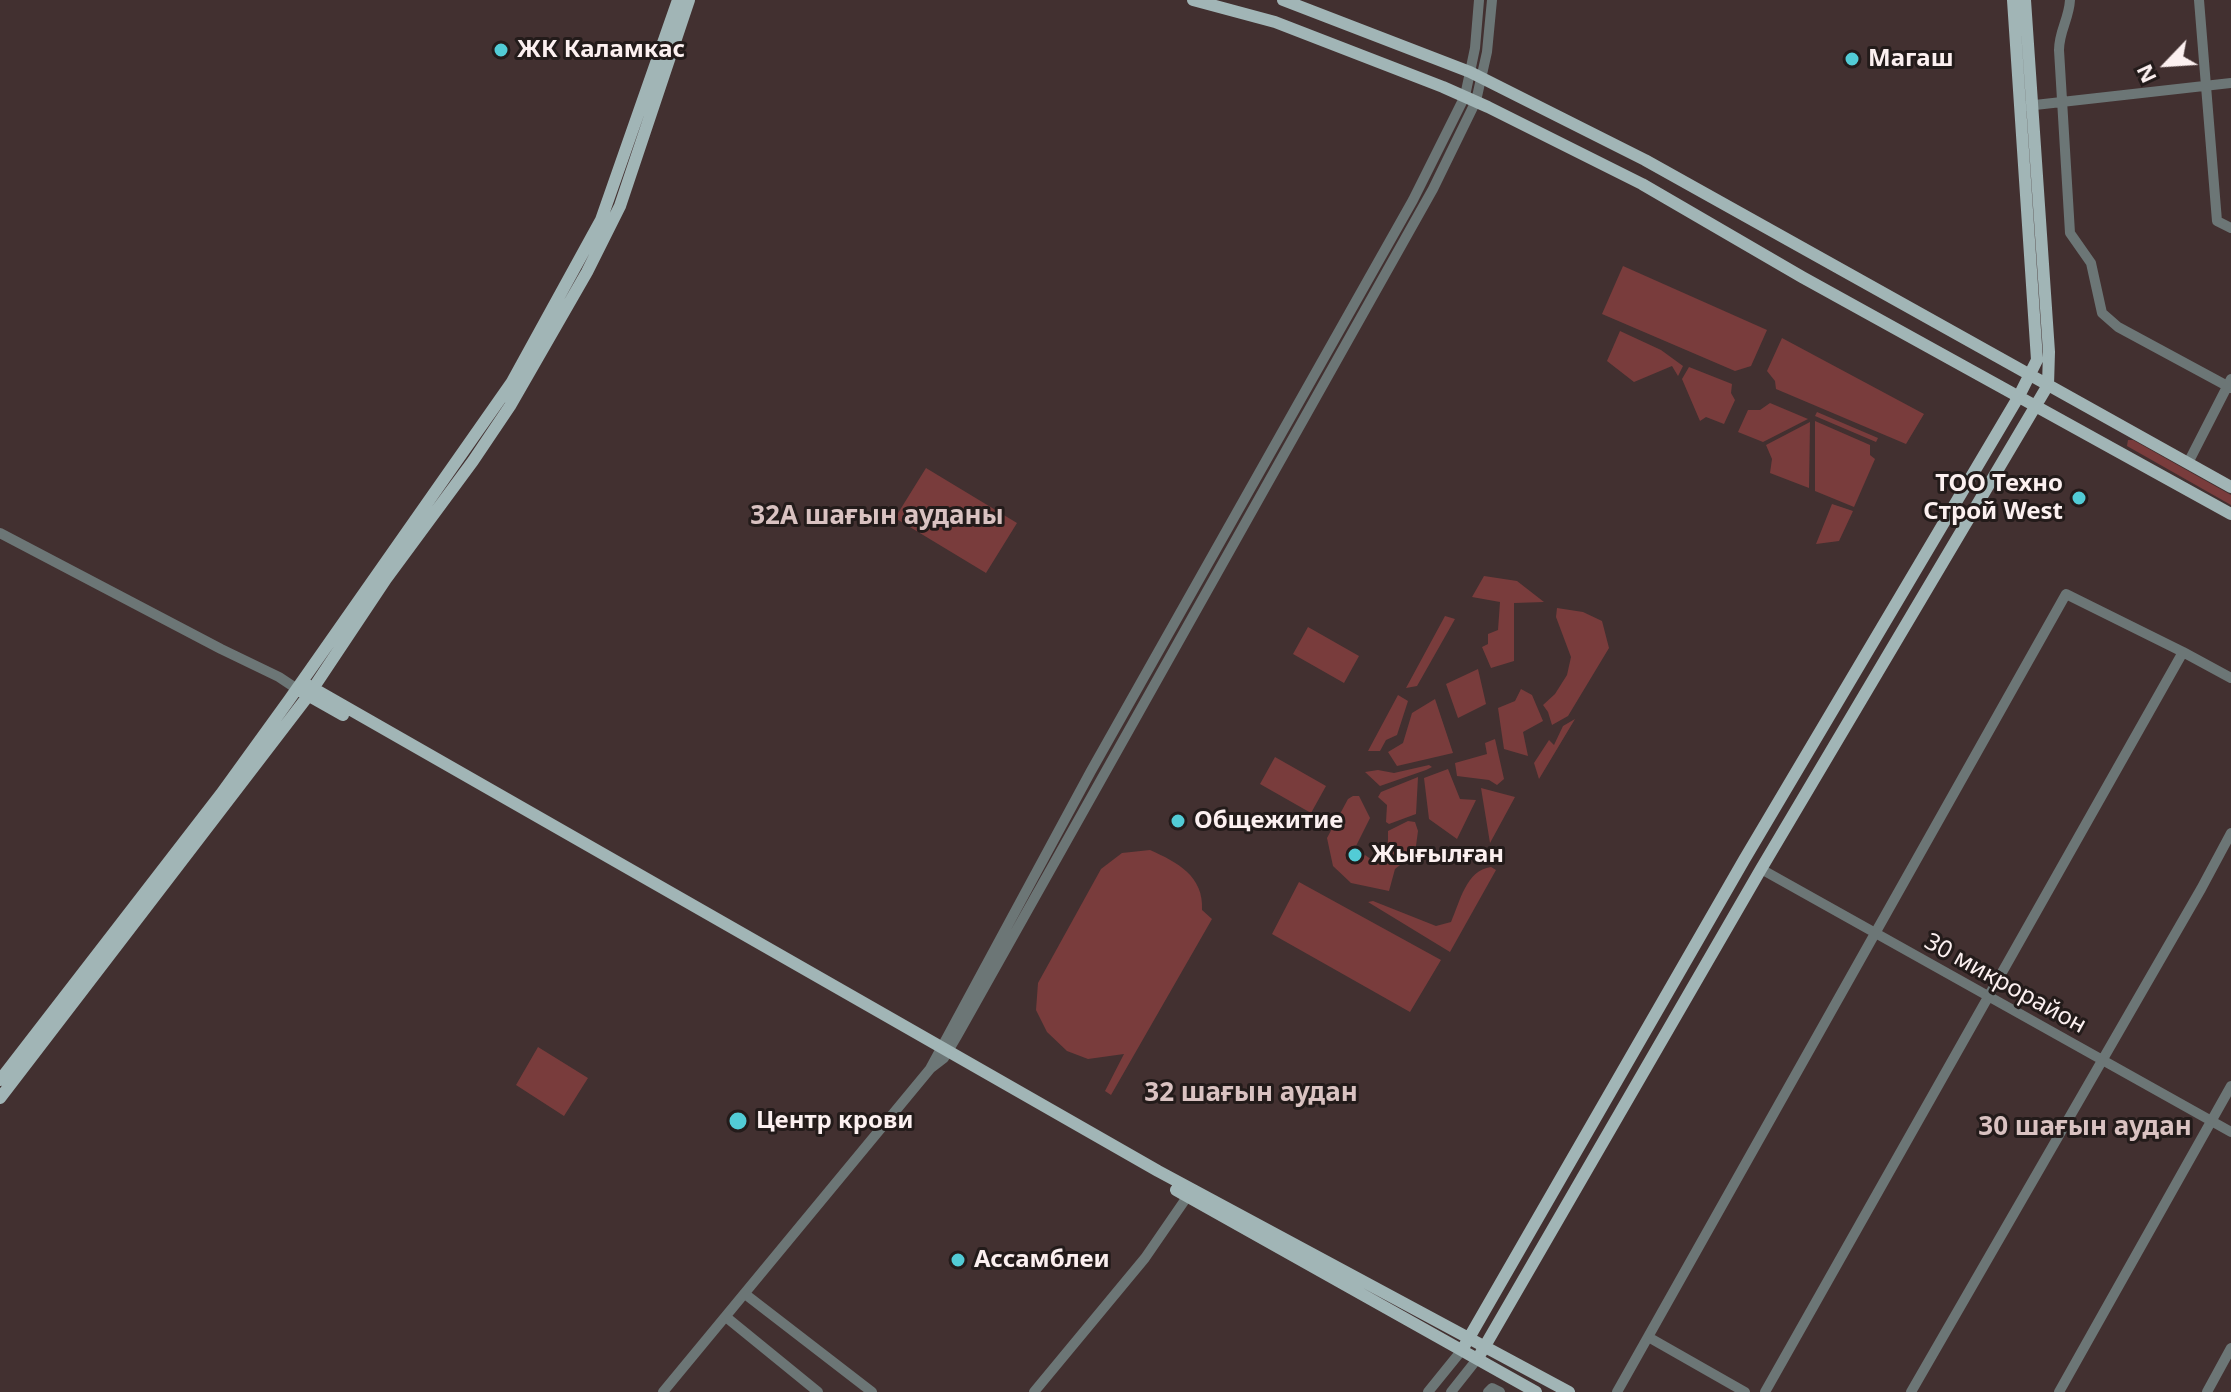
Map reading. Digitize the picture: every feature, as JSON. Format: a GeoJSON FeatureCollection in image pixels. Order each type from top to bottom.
{"type":"FeatureCollection","features":[{"type":"Feature","properties":{"kind":"main road"},"geometry":{"type":"LineString","coordinates":[[0,1080],[305,689],[532,348],[601,220],[678,0]]}},
{"type":"Feature","properties":{"kind":"main road"},"geometry":{"type":"LineString","coordinates":[[0,1098],[503,417],[587,272],[620,206],[689,0]]}},
{"type":"Feature","properties":{"kind":"main road"},"geometry":{"type":"LineString","coordinates":[[1193,0],[1275,22],[1470,99],[1642,184],[1802,277],[2231,514]]}},
{"type":"Feature","properties":{"kind":"main road"},"geometry":{"type":"LineString","coordinates":[[1275,22],[1282,0],[1470,72],[1645,160],[2231,487]]}},
{"type":"Feature","properties":{"kind":"main road"},"geometry":{"type":"LineString","coordinates":[[1482,1353],[1761,869],[2048,385],[2049,352],[2027,106],[2013,0]]}},
{"type":"Feature","properties":{"kind":"main road"},"geometry":{"type":"LineString","coordinates":[[1466,1344],[1744,860],[2031,375],[2037,360],[2025,0]]}},
{"type":"Feature","properties":{"kind":"main road"},"geometry":{"type":"LineString","coordinates":[[2114,448],[2125,428]]}},
{"type":"Feature","properties":{"kind":"main road"},"geometry":{"type":"LineString","coordinates":[[305,689],[942,1053],[1482,1353],[1569,1392]]}},
{"type":"Feature","properties":{"kind":"main road"},"geometry":{"type":"LineString","coordinates":[[942,1053],[1187,1197],[1466,1344]]}},
{"type":"Feature","properties":{"kind":"main road"},"geometry":{"type":"LineString","coordinates":[[1482,1353],[1535,1392]]}},
{"type":"Feature","properties":{"kind":"street"},"geometry":{"type":"LineString","coordinates":[[1470,99],[1470,72],[1479,0]]}},
{"type":"Feature","properties":{"kind":"street"},"geometry":{"type":"LineString","coordinates":[[663,1392],[942,1053],[1091,771],[1482,78],[1492,0]]}},
{"type":"Feature","properties":{"kind":"street"},"geometry":{"type":"LineString","coordinates":[[2070,0],[2069,18],[2059,36],[2070,233],[2091,263],[2102,313],[2118,327],[2230,385],[2188,463]]}},
{"type":"Feature","properties":{"kind":"street"},"geometry":{"type":"LineString","coordinates":[[2199,0],[2217,221],[2231,228]]}},
{"type":"Feature","properties":{"kind":"street"},"geometry":{"type":"LineString","coordinates":[[2027,106],[2231,83]]}},
{"type":"Feature","properties":{"kind":"street"},"geometry":{"type":"LineString","coordinates":[[1,535],[305,689]]}},
{"type":"Feature","properties":{"kind":"street"},"geometry":{"type":"LineString","coordinates":[[1617,1392],[2066,594],[2231,678]]}},
{"type":"Feature","properties":{"kind":"street"},"geometry":{"type":"LineString","coordinates":[[1765,1392],[2183,652]]}},
{"type":"Feature","properties":{"kind":"street"},"geometry":{"type":"LineString","coordinates":[[1911,1392],[2231,833]]}},
{"type":"Feature","properties":{"kind":"street","name":"30 микрорайон"},"geometry":{"type":"LineString","coordinates":[[1761,869],[2231,1132]]}},
{"type":"Feature","properties":{"kind":"street"},"geometry":{"type":"LineString","coordinates":[[2059,1392],[2231,1086]]}},
{"type":"Feature","properties":{"kind":"street"},"geometry":{"type":"LineString","coordinates":[[1034,1392],[1145,1258],[1187,1197]]}},
{"type":"Feature","properties":{"kind":"street"},"geometry":{"type":"LineString","coordinates":[[745,1294],[872,1392]]}},
{"type":"Feature","properties":{"kind":"street"},"geometry":{"type":"LineString","coordinates":[[726,1317],[818,1392]]}},
{"type":"Feature","properties":{"kind":"street"},"geometry":{"type":"LineString","coordinates":[[1650,1338],[1745,1392]]}},
{"type":"Feature","properties":{"kind":"street"},"geometry":{"type":"LineString","coordinates":[[1428,1392],[1466,1344]]}},
{"type":"Feature","properties":{"kind":"street"},"geometry":{"type":"LineString","coordinates":[[2207,1392],[2231,1348]]}},
{"type":"Feature","properties":{"kind":"street"},"geometry":{"type":"LineString","coordinates":[[1451,1392],[1482,1353]]}},
{"type":"Feature","properties":{"kind":"street"},"geometry":{"type":"LineString","coordinates":[[1488,1392],[1492,1388],[1500,1392]]}},
{"type":"Feature","properties":{"kind":"shaded area"},"geometry":{"type":"Polygon","coordinates":[[[1623,266],[1767,330],[1751,366],[1735,371],[1602,314],[1623,266]]]}},
{"type":"Feature","properties":{"kind":"shaded area"},"geometry":{"type":"Polygon","coordinates":[[[1620,331],[1661,350],[1683,366],[1678,376],[1672,366],[1634,382],[1607,361],[1620,331]]]}},
{"type":"Feature","properties":{"kind":"shaded area"},"geometry":{"type":"Polygon","coordinates":[[[1782,338],[1924,414],[1906,444],[1776,389],[1775,381],[1767,371],[1782,338]]]}},
{"type":"Feature","properties":{"kind":"shaded area"},"geometry":{"type":"Polygon","coordinates":[[[1689,367],[1732,384],[1731,393],[1735,400],[1724,424],[1706,417],[1700,421],[1682,379],[1689,367]]]}},
{"type":"Feature","properties":{"kind":"shaded area"},"geometry":{"type":"Polygon","coordinates":[[[1770,403],[1808,419],[1763,442],[1738,432],[1748,410],[1760,410],[1770,403]]]}},
{"type":"Feature","properties":{"kind":"shaded area"},"geometry":{"type":"Polygon","coordinates":[[[1817,412],[1878,438],[1876,442],[1815,416],[1817,412]]]}},
{"type":"Feature","properties":{"kind":"shaded area"},"geometry":{"type":"Polygon","coordinates":[[[1815,421],[1870,445],[1870,455],[1875,459],[1854,507],[1815,491],[1815,421]]]}},
{"type":"Feature","properties":{"kind":"shaded area"},"geometry":{"type":"Polygon","coordinates":[[[1810,422],[1809,488],[1770,473],[1772,459],[1766,445],[1810,422]]]}},
{"type":"Feature","properties":{"kind":"shaded area"},"geometry":{"type":"Polygon","coordinates":[[[2128,440],[2231,495],[2231,505],[2127,446],[2128,440]]]}},
{"type":"Feature","properties":{"kind":"shaded area"},"geometry":{"type":"Polygon","coordinates":[[[926,468],[1017,523],[986,573],[895,518],[926,468]]]}},
{"type":"Feature","properties":{"kind":"shaded area"},"geometry":{"type":"Polygon","coordinates":[[[1832,504],[1853,511],[1839,541],[1816,544],[1832,504]]]}},
{"type":"Feature","properties":{"kind":"shaded area"},"geometry":{"type":"Polygon","coordinates":[[[1484,576],[1517,581],[1544,602],[1514,603],[1514,661],[1491,668],[1482,647],[1488,644],[1488,634],[1498,630],[1500,602],[1472,597],[1484,576]]]}},
{"type":"Feature","properties":{"kind":"shaded area"},"geometry":{"type":"Polygon","coordinates":[[[1557,608],[1583,612],[1602,621],[1609,648],[1568,716],[1552,725],[1543,705],[1555,694],[1567,675],[1571,657],[1556,617],[1557,608]]]}},
{"type":"Feature","properties":{"kind":"shaded area"},"geometry":{"type":"Polygon","coordinates":[[[1445,616],[1455,619],[1417,686],[1406,688],[1445,616]]]}},
{"type":"Feature","properties":{"kind":"shaded area"},"geometry":{"type":"Polygon","coordinates":[[[1308,627],[1359,656],[1344,683],[1293,654],[1308,627]]]}},
{"type":"Feature","properties":{"kind":"shaded area"},"geometry":{"type":"Polygon","coordinates":[[[1478,669],[1486,704],[1458,718],[1446,684],[1478,669]]]}},
{"type":"Feature","properties":{"kind":"shaded area"},"geometry":{"type":"Polygon","coordinates":[[[1521,689],[1532,695],[1543,721],[1523,732],[1528,756],[1504,749],[1498,708],[1515,701],[1521,689]]]}},
{"type":"Feature","properties":{"kind":"shaded area"},"geometry":{"type":"Polygon","coordinates":[[[1398,695],[1408,701],[1397,735],[1386,740],[1380,751],[1368,751],[1398,695]]]}},
{"type":"Feature","properties":{"kind":"shaded area"},"geometry":{"type":"Polygon","coordinates":[[[1435,699],[1453,753],[1397,766],[1388,752],[1403,743],[1412,713],[1435,699]]]}},
{"type":"Feature","properties":{"kind":"shaded area"},"geometry":{"type":"Polygon","coordinates":[[[1575,719],[1539,779],[1534,763],[1549,740],[1554,745],[1563,726],[1575,719]]]}},
{"type":"Feature","properties":{"kind":"shaded area"},"geometry":{"type":"Polygon","coordinates":[[[1495,739],[1504,779],[1497,785],[1489,780],[1457,776],[1455,763],[1487,754],[1485,743],[1495,739]]]}},
{"type":"Feature","properties":{"kind":"shaded area"},"geometry":{"type":"Polygon","coordinates":[[[1275,757],[1326,786],[1311,813],[1260,784],[1275,757]]]}},
{"type":"Feature","properties":{"kind":"shaded area"},"geometry":{"type":"Polygon","coordinates":[[[1429,765],[1432,767],[1380,786],[1365,772],[1378,770],[1394,773],[1429,765]]]}},
{"type":"Feature","properties":{"kind":"shaded area"},"geometry":{"type":"Polygon","coordinates":[[[1448,769],[1460,799],[1476,800],[1457,839],[1429,819],[1424,778],[1448,769]]]}},
{"type":"Feature","properties":{"kind":"shaded area"},"geometry":{"type":"Polygon","coordinates":[[[1418,777],[1416,814],[1389,824],[1386,822],[1387,805],[1378,797],[1381,792],[1418,777]]]}},
{"type":"Feature","properties":{"kind":"shaded area"},"geometry":{"type":"Polygon","coordinates":[[[1481,788],[1515,797],[1490,843],[1481,788]]]}},
{"type":"Feature","properties":{"kind":"shaded area"},"geometry":{"type":"Polygon","coordinates":[[[1359,796],[1370,818],[1355,848],[1375,862],[1380,862],[1385,855],[1388,831],[1408,821],[1415,822],[1418,831],[1415,853],[1395,869],[1389,891],[1351,883],[1333,866],[1327,838],[1348,799],[1359,796]]]}},
{"type":"Feature","properties":{"kind":"shaded area"},"geometry":{"type":"Polygon","coordinates":[[[1150,850],[1179,865],[1194,879],[1199,888],[1202,910],[1212,919],[1111,1095],[1105,1091],[1124,1054],[1088,1059],[1067,1051],[1047,1032],[1036,1010],[1038,983],[1101,869],[1122,853],[1150,850]]]}},
{"type":"Feature","properties":{"kind":"shaded area"},"geometry":{"type":"Polygon","coordinates":[[[1491,867],[1496,870],[1450,952],[1368,902],[1373,901],[1436,926],[1451,922],[1470,880],[1482,869],[1491,867]]]}},
{"type":"Feature","properties":{"kind":"shaded area"},"geometry":{"type":"Polygon","coordinates":[[[1299,882],[1441,960],[1410,1012],[1272,934],[1299,882]]]}},
{"type":"Feature","properties":{"kind":"shaded area"},"geometry":{"type":"Polygon","coordinates":[[[538,1047],[588,1078],[564,1116],[516,1085],[538,1047]]]}},
{"type":"Feature","properties":{"kind":"place","name":"ЖК Каламкас"},"geometry":{"type":"Point","coordinates":[501,50]}},
{"type":"Feature","properties":{"kind":"place","name":"Магаш"},"geometry":{"type":"Point","coordinates":[1852,59]}},
{"type":"Feature","properties":{"kind":"place","name":"ТОО Техно Строй West"},"geometry":{"type":"Point","coordinates":[2079,498]}},
{"type":"Feature","properties":{"kind":"place","name":"Общежитие"},"geometry":{"type":"Point","coordinates":[1178,821]}},
{"type":"Feature","properties":{"kind":"place","name":"Жығылған"},"geometry":{"type":"Point","coordinates":[1355,855]}},
{"type":"Feature","properties":{"kind":"place","name":"Центр крови"},"geometry":{"type":"Point","coordinates":[738,1121]}},
{"type":"Feature","properties":{"kind":"place","name":"Ассамблеи"},"geometry":{"type":"Point","coordinates":[958,1260]}},
{"type":"Feature","properties":{"kind":"district","name":"32А шағын ауданы"},"geometry":{"type":"Point","coordinates":[877,517]}},
{"type":"Feature","properties":{"kind":"district","name":"32 шағын аудан"},"geometry":{"type":"Point","coordinates":[1251,1094]}},
{"type":"Feature","properties":{"kind":"district","name":"30 шағын аудан"},"geometry":{"type":"Point","coordinates":[2085,1128]}}]}
